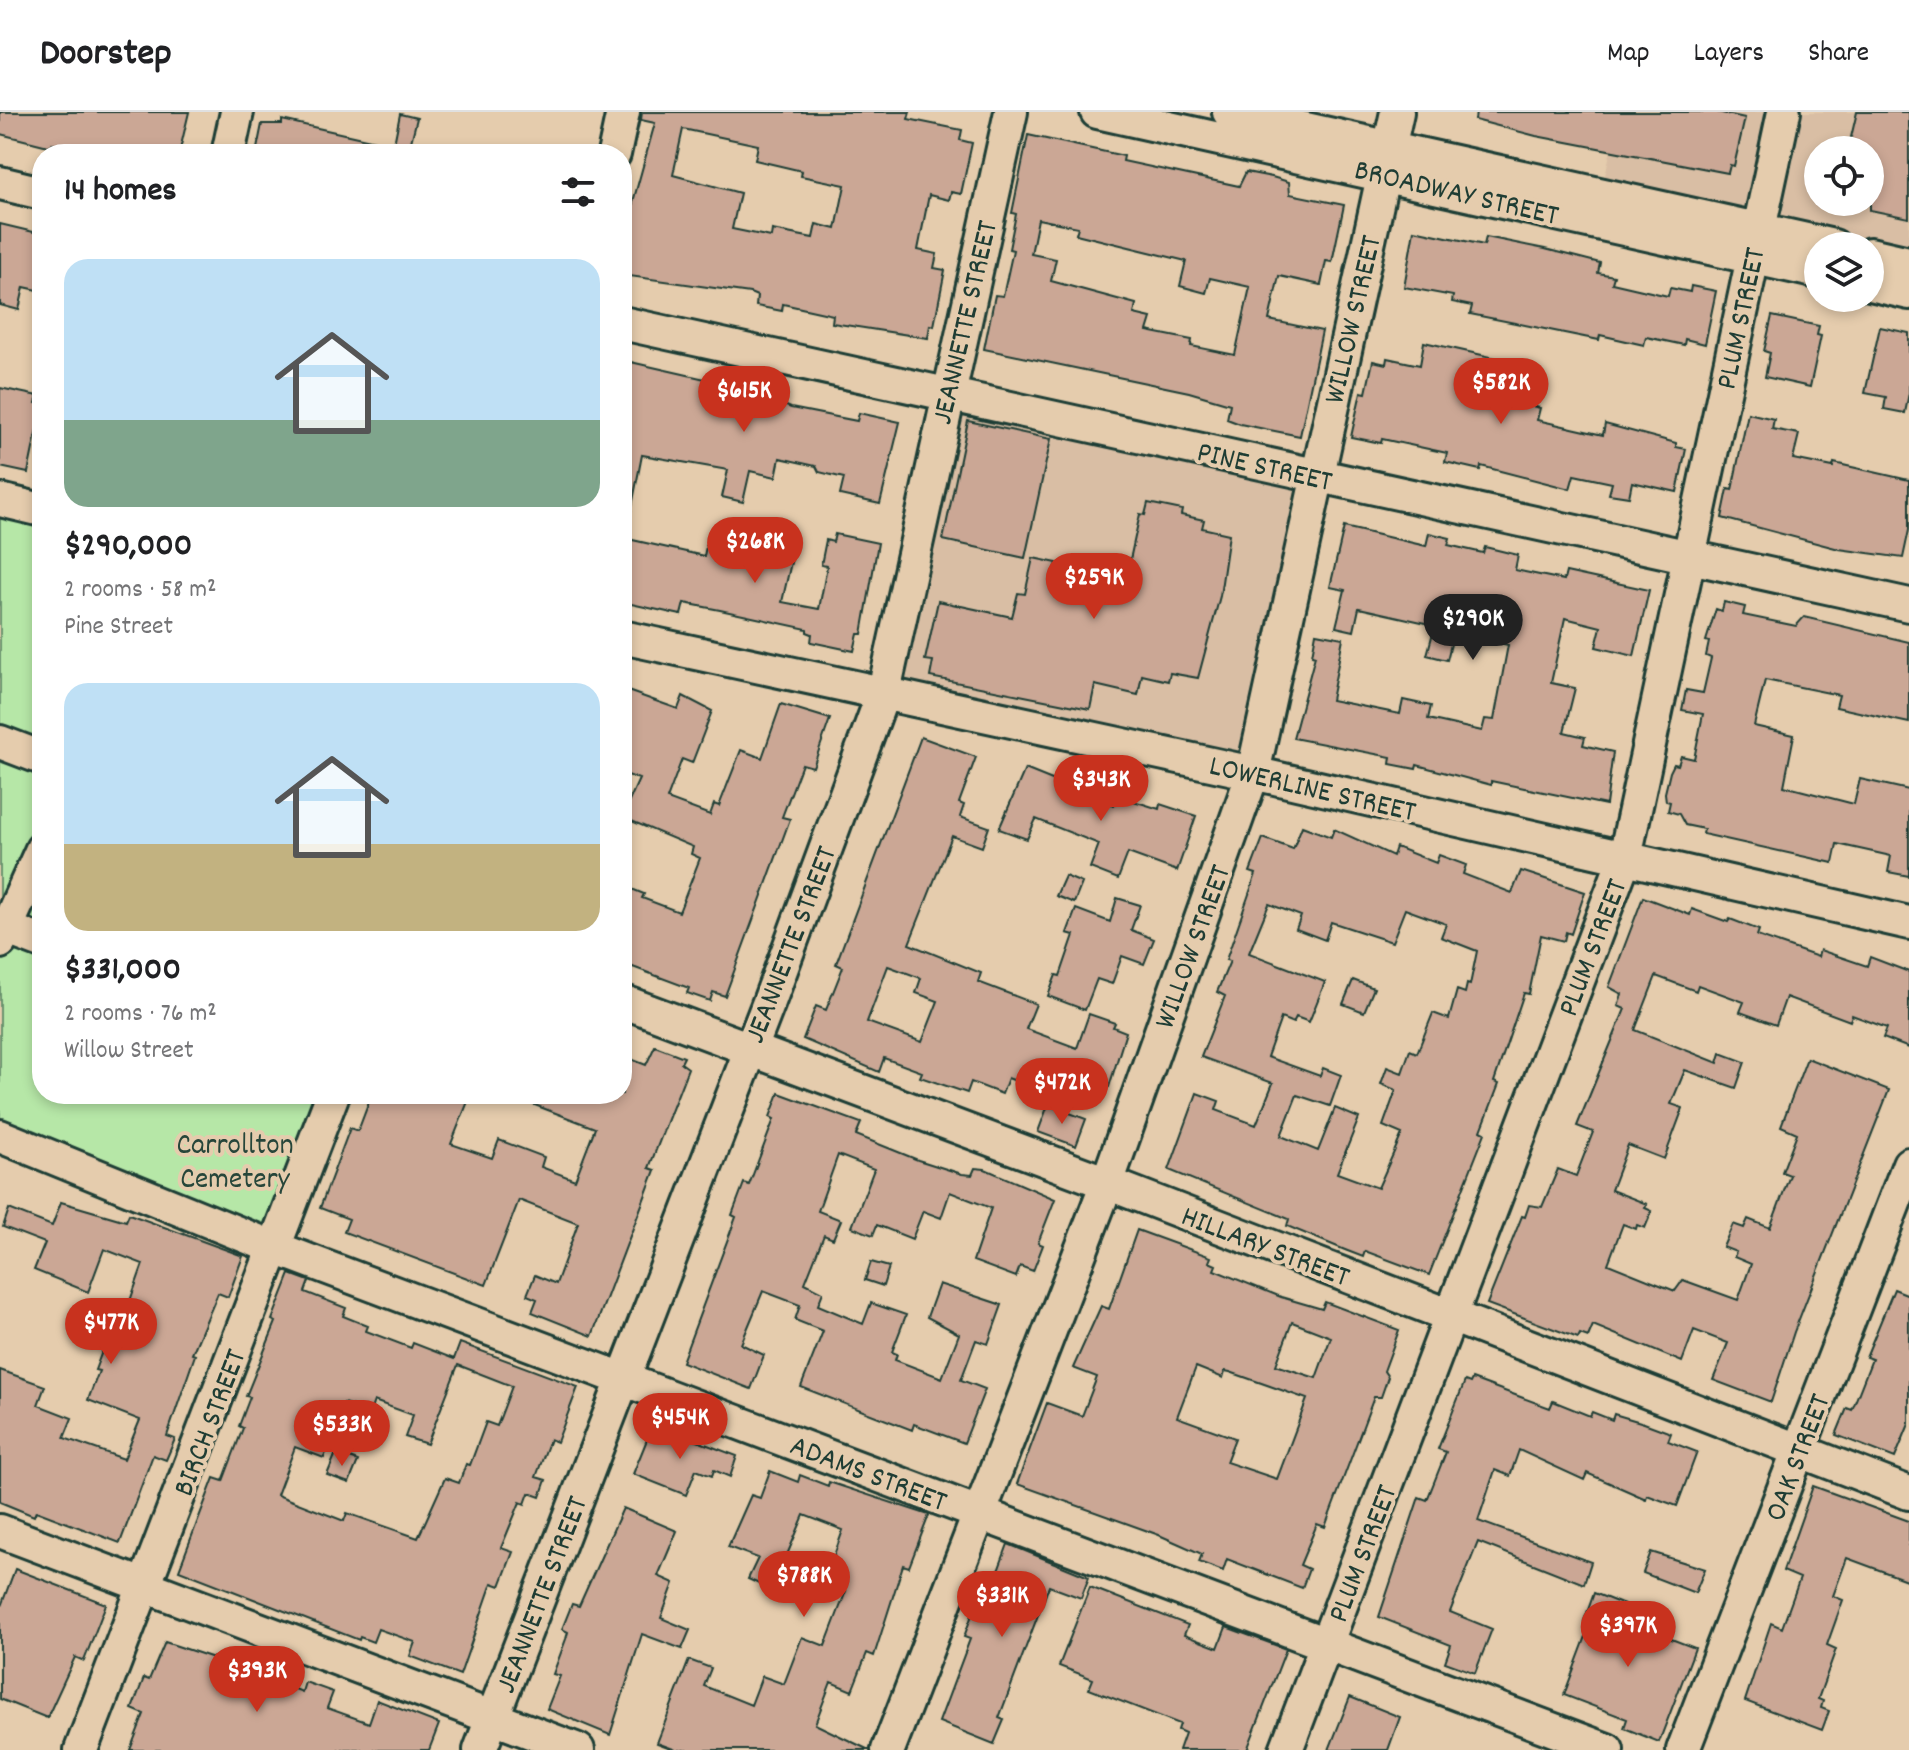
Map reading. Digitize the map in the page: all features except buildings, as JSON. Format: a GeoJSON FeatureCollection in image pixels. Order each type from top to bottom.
{"type":"FeatureCollection","features":[{"type":"Feature","properties":{"kind":"street"},"geometry":{"type":"LineString","coordinates":[[230,144],[237,112]]}},
{"type":"Feature","properties":{"kind":"street"},"geometry":{"type":"LineString","coordinates":[[616,144],[623,112]]}},
{"type":"Feature","properties":{"kind":"street","name":"JEANNETTE STREET"},"geometry":{"type":"LineString","coordinates":[[480,1750],[884,691],[1011,112]]}},
{"type":"Feature","properties":{"kind":"street","name":"BROADWAY STREET"},"geometry":{"type":"LineString","coordinates":[[1097,112],[1387,161],[1754,243],[1804,245]]}},
{"type":"Feature","properties":{"kind":"street","name":"BROADWAY STREET"},"geometry":{"type":"LineString","coordinates":[[1229,112],[1387,161]]}},
{"type":"Feature","properties":{"kind":"street","name":"WILLOW STREET"},"geometry":{"type":"LineString","coordinates":[[888,1750],[1107,1183],[1253,773],[1315,477],[1397,112]]}},
{"type":"Feature","properties":{"kind":"street","name":"PLUM STREET"},"geometry":{"type":"LineString","coordinates":[[1286,1750],[1625,857],[1784,112]]}},
{"type":"Feature","properties":{"kind":"street"},"geometry":{"type":"LineString","coordinates":[[0,183],[32,191]]}},
{"type":"Feature","properties":{"kind":"street","name":"BROADWAY STREET"},"geometry":{"type":"LineString","coordinates":[[1754,243],[1804,266]]}},
{"type":"Feature","properties":{"kind":"street"},"geometry":{"type":"LineString","coordinates":[[1884,257],[1909,263]]}},
{"type":"Feature","properties":{"kind":"street"},"geometry":{"type":"LineString","coordinates":[[1884,287],[1909,293]]}},
{"type":"Feature","properties":{"kind":"street","name":"PINE STREET"},"geometry":{"type":"LineString","coordinates":[[632,325],[1909,605]]}},
{"type":"Feature","properties":{"kind":"street"},"geometry":{"type":"LineString","coordinates":[[0,500],[32,508]]}},
{"type":"Feature","properties":{"kind":"street","name":"LOWERLINE STREET"},"geometry":{"type":"LineString","coordinates":[[632,639],[1253,773],[1909,923]]}},
{"type":"Feature","properties":{"kind":"street"},"geometry":{"type":"LineString","coordinates":[[0,742],[32,754]]}},
{"type":"Feature","properties":{"kind":"street"},"geometry":{"type":"LineString","coordinates":[[32,870],[2,932],[32,940]]}},
{"type":"Feature","properties":{"kind":"street","name":"HILLARY STREET"},"geometry":{"type":"LineString","coordinates":[[632,1005],[1107,1183],[1909,1493]]}},
{"type":"Feature","properties":{"kind":"street","name":"BIRCH STREET"},"geometry":{"type":"LineString","coordinates":[[81,1750],[329,1104]]}},
{"type":"Feature","properties":{"kind":"street","name":"ADAMS STREET"},"geometry":{"type":"LineString","coordinates":[[0,1136],[275,1248],[1607,1750]]}},
{"type":"Feature","properties":{"kind":"street","name":"OAK STREET"},"geometry":{"type":"LineString","coordinates":[[1683,1750],[1909,1164]]}},
{"type":"Feature","properties":{"kind":"street"},"geometry":{"type":"LineString","coordinates":[[0,1531],[578,1750]]}},
{"type":"Feature","properties":{"kind":"shaded area"},"geometry":{"type":"Polygon","coordinates":[[[1620,112],[1909,112],[1909,262],[1884,252],[1884,232],[1804,232],[1804,238],[1601,192],[1620,112]]]}},
{"type":"Feature","properties":{"kind":"shaded area"},"geometry":{"type":"Polygon","coordinates":[[[947,394],[1315,477],[1253,773],[884,691],[947,394]]]}},
{"type":"Feature","properties":{"kind":"green space","name":"Carrollton Cemetery"},"geometry":{"type":"Polygon","coordinates":[[[0,497],[32,505],[32,1104],[327,1104],[275,1248],[0,1139],[0,497]]]}}]}
